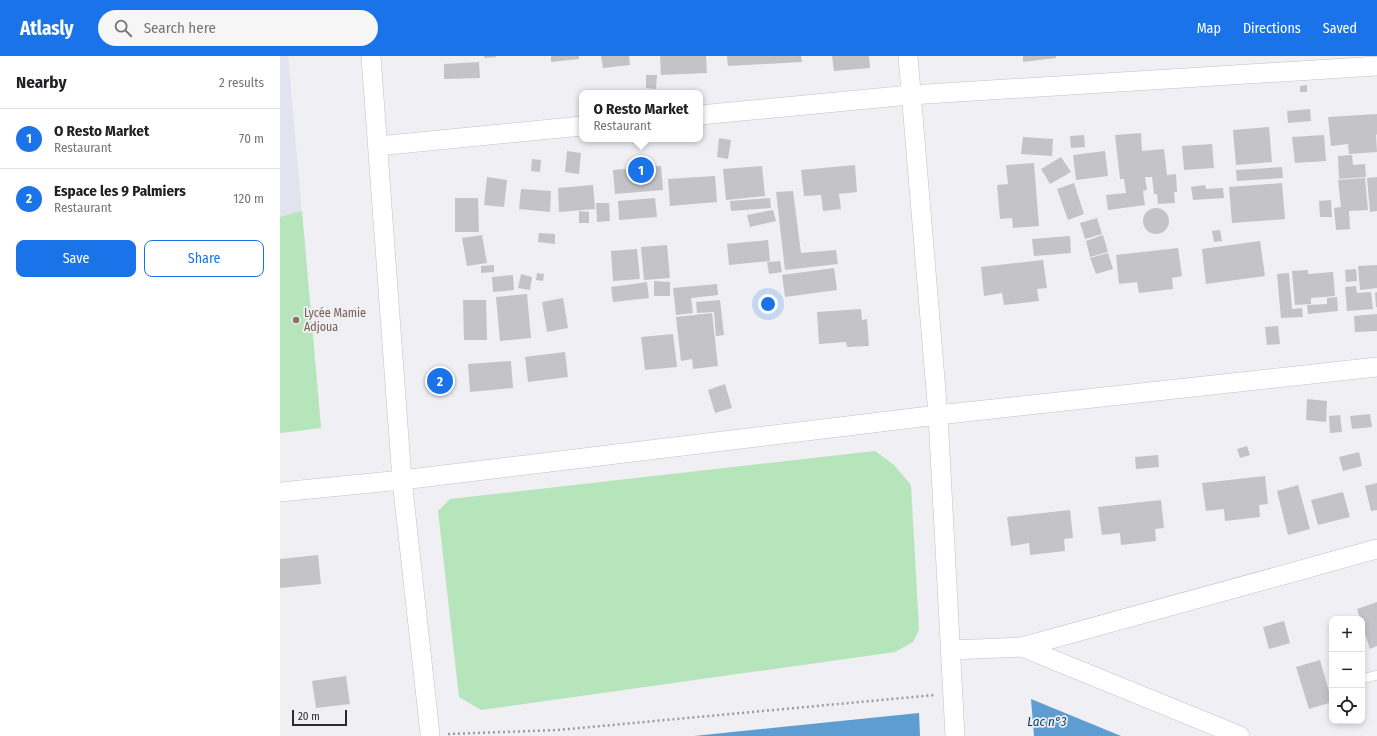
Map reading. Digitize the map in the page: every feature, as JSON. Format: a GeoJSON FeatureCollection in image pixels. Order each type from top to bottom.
{"type":"FeatureCollection","features":[{"type":"Feature","properties":{"kind":"street"},"geometry":{"type":"LineString","coordinates":[[371,56],[402,480],[430,734]]}},
{"type":"Feature","properties":{"kind":"street"},"geometry":{"type":"LineString","coordinates":[[908,56],[910,95],[938,415],[955,736]]}},
{"type":"Feature","properties":{"kind":"street"},"geometry":{"type":"LineString","coordinates":[[703,115],[910,95],[1377,66]]}},
{"type":"Feature","properties":{"kind":"street"},"geometry":{"type":"LineString","coordinates":[[378,146],[579,126]]}},
{"type":"Feature","properties":{"kind":"street"},"geometry":{"type":"LineString","coordinates":[[280,492],[402,480],[938,415],[1377,367]]}},
{"type":"Feature","properties":{"kind":"street"},"geometry":{"type":"LineString","coordinates":[[950,650],[1022,647],[1377,548]]}},
{"type":"Feature","properties":{"kind":"street"},"geometry":{"type":"LineString","coordinates":[[1022,647],[1240,736]]}},
{"type":"Feature","properties":{"kind":"lane"},"geometry":{"type":"LineString","coordinates":[[1365,678],[1377,675]]}},
{"type":"Feature","properties":{"kind":"path"},"geometry":{"type":"LineString","coordinates":[[430,734],[558,730],[952,694]]}},
{"type":"Feature","properties":{"kind":"shaded area","name":"Lycée Mamie Adjoua"},"geometry":{"type":"Polygon","coordinates":[[[280,56],[288,56],[321,428],[280,433],[280,56]]]}},
{"type":"Feature","properties":{"kind":"green space","name":"Lycée Mamie Adjoua"},"geometry":{"type":"Polygon","coordinates":[[[302,211],[321,428],[280,433],[280,217],[302,211]]]}},
{"type":"Feature","properties":{"kind":"green space"},"geometry":{"type":"Polygon","coordinates":[[[875,451],[894,465],[911,485],[919,630],[913,642],[895,652],[481,710],[459,697],[438,511],[450,499],[875,451]]]}},
{"type":"Feature","properties":{"kind":"water","name":"Lac n°3"},"geometry":{"type":"Polygon","coordinates":[[[1031,699],[1121,736],[1034,736],[1031,699]]]}},
{"type":"Feature","properties":{"kind":"water"},"geometry":{"type":"Polygon","coordinates":[[[919,713],[920,736],[694,736],[919,713]]]}},
{"type":"Feature","properties":{"kind":"building"},"geometry":{"type":"Polygon","coordinates":[[[484,56],[496,56],[496,57],[485,58],[484,56]]]}},
{"type":"Feature","properties":{"kind":"building"},"geometry":{"type":"Polygon","coordinates":[[[551,56],[579,56],[579,59],[551,62],[551,56]]]}},
{"type":"Feature","properties":{"kind":"building"},"geometry":{"type":"Polygon","coordinates":[[[601,56],[629,56],[630,65],[603,68],[601,56]]]}},
{"type":"Feature","properties":{"kind":"building"},"geometry":{"type":"Polygon","coordinates":[[[660,56],[706,56],[707,73],[661,75],[660,56]]]}},
{"type":"Feature","properties":{"kind":"building"},"geometry":{"type":"Polygon","coordinates":[[[727,56],[801,56],[802,62],[728,66],[727,56]]]}},
{"type":"Feature","properties":{"kind":"building"},"geometry":{"type":"Polygon","coordinates":[[[832,56],[869,56],[870,68],[834,71],[832,56]]]}},
{"type":"Feature","properties":{"kind":"building"},"geometry":{"type":"Polygon","coordinates":[[[1023,56],[1056,56],[1056,58],[1023,62],[1023,56]]]}},
{"type":"Feature","properties":{"kind":"building"},"geometry":{"type":"Polygon","coordinates":[[[479,62],[480,78],[444,79],[444,64],[479,62]]]}},
{"type":"Feature","properties":{"kind":"building"},"geometry":{"type":"Polygon","coordinates":[[[646,75],[657,75],[656,89],[646,88],[646,75]]]}},
{"type":"Feature","properties":{"kind":"building"},"geometry":{"type":"Polygon","coordinates":[[[1307,85],[1307,92],[1300,92],[1300,86],[1307,85]]]}},
{"type":"Feature","properties":{"kind":"building"},"geometry":{"type":"Polygon","coordinates":[[[1310,109],[1311,121],[1288,123],[1287,111],[1310,109]]]}},
{"type":"Feature","properties":{"kind":"building"},"geometry":{"type":"Polygon","coordinates":[[[1377,114],[1377,152],[1349,154],[1348,144],[1331,146],[1328,117],[1377,114]]]}},
{"type":"Feature","properties":{"kind":"building"},"geometry":{"type":"Polygon","coordinates":[[[1269,127],[1272,162],[1236,165],[1233,130],[1269,127]]]}},
{"type":"Feature","properties":{"kind":"building"},"geometry":{"type":"Polygon","coordinates":[[[1141,133],[1142,151],[1164,149],[1167,175],[1176,174],[1177,192],[1174,192],[1175,203],[1158,204],[1157,194],[1154,194],[1152,177],[1145,177],[1147,190],[1143,191],[1145,205],[1108,210],[1106,195],[1126,193],[1124,179],[1120,179],[1115,135],[1141,133]]]}},
{"type":"Feature","properties":{"kind":"building"},"geometry":{"type":"Polygon","coordinates":[[[1084,135],[1085,147],[1071,148],[1070,136],[1084,135]]]}},
{"type":"Feature","properties":{"kind":"building"},"geometry":{"type":"Polygon","coordinates":[[[1324,135],[1326,161],[1295,163],[1292,137],[1324,135]]]}},
{"type":"Feature","properties":{"kind":"building"},"geometry":{"type":"Polygon","coordinates":[[[1023,137],[1053,139],[1052,156],[1021,154],[1023,137]]]}},
{"type":"Feature","properties":{"kind":"building"},"geometry":{"type":"Polygon","coordinates":[[[719,138],[731,140],[728,159],[717,157],[719,138]]]}},
{"type":"Feature","properties":{"kind":"building"},"geometry":{"type":"Polygon","coordinates":[[[1212,144],[1214,168],[1184,170],[1182,146],[1212,144]]]}},
{"type":"Feature","properties":{"kind":"building"},"geometry":{"type":"Polygon","coordinates":[[[567,151],[581,153],[579,174],[565,172],[567,151]]]}},
{"type":"Feature","properties":{"kind":"building"},"geometry":{"type":"Polygon","coordinates":[[[1105,151],[1108,176],[1076,180],[1073,155],[1105,151]]]}},
{"type":"Feature","properties":{"kind":"building"},"geometry":{"type":"Polygon","coordinates":[[[1352,155],[1353,165],[1365,164],[1366,177],[1339,179],[1338,156],[1352,155]]]}},
{"type":"Feature","properties":{"kind":"building"},"geometry":{"type":"Polygon","coordinates":[[[1061,157],[1071,172],[1050,184],[1041,169],[1061,157]]]}},
{"type":"Feature","properties":{"kind":"building"},"geometry":{"type":"Polygon","coordinates":[[[532,159],[541,160],[540,172],[531,171],[532,159]]]}},
{"type":"Feature","properties":{"kind":"building"},"geometry":{"type":"Polygon","coordinates":[[[1034,163],[1039,226],[1013,228],[1012,218],[1000,219],[997,185],[1008,184],[1006,165],[1034,163]]]}},
{"type":"Feature","properties":{"kind":"building"},"geometry":{"type":"Polygon","coordinates":[[[855,165],[857,192],[839,194],[841,209],[823,211],[821,195],[804,196],[801,170],[855,165]]]}},
{"type":"Feature","properties":{"kind":"building"},"geometry":{"type":"Polygon","coordinates":[[[661,166],[663,190],[615,194],[613,170],[661,166]]]}},
{"type":"Feature","properties":{"kind":"building"},"geometry":{"type":"Polygon","coordinates":[[[762,166],[765,196],[726,200],[723,169],[762,166]]]}},
{"type":"Feature","properties":{"kind":"building"},"geometry":{"type":"Polygon","coordinates":[[[1282,167],[1283,178],[1237,181],[1236,170],[1282,167]]]}},
{"type":"Feature","properties":{"kind":"building"},"geometry":{"type":"Polygon","coordinates":[[[715,176],[717,202],[670,206],[668,179],[715,176]]]}},
{"type":"Feature","properties":{"kind":"building"},"geometry":{"type":"Polygon","coordinates":[[[487,177],[507,180],[504,207],[484,205],[487,177]]]}},
{"type":"Feature","properties":{"kind":"building"},"geometry":{"type":"Polygon","coordinates":[[[1377,177],[1377,211],[1370,212],[1367,178],[1377,177]]]}},
{"type":"Feature","properties":{"kind":"building"},"geometry":{"type":"Polygon","coordinates":[[[1365,178],[1368,210],[1349,211],[1350,229],[1336,230],[1334,208],[1341,207],[1338,180],[1365,178]]]}},
{"type":"Feature","properties":{"kind":"building"},"geometry":{"type":"Polygon","coordinates":[[[1074,183],[1084,214],[1068,220],[1057,189],[1074,183]]]}},
{"type":"Feature","properties":{"kind":"building"},"geometry":{"type":"Polygon","coordinates":[[[1282,183],[1285,219],[1232,223],[1229,187],[1282,183]]]}},
{"type":"Feature","properties":{"kind":"building"},"geometry":{"type":"Polygon","coordinates":[[[593,185],[595,209],[559,212],[558,188],[593,185]]]}},
{"type":"Feature","properties":{"kind":"building"},"geometry":{"type":"Polygon","coordinates":[[[1205,185],[1206,189],[1223,188],[1224,198],[1193,200],[1191,187],[1205,185]]]}},
{"type":"Feature","properties":{"kind":"building"},"geometry":{"type":"Polygon","coordinates":[[[521,189],[551,191],[550,212],[519,209],[521,189]]]}},
{"type":"Feature","properties":{"kind":"building"},"geometry":{"type":"Polygon","coordinates":[[[793,191],[801,253],[836,250],[838,264],[785,270],[776,192],[793,191]]]}},
{"type":"Feature","properties":{"kind":"building"},"geometry":{"type":"Polygon","coordinates":[[[455,198],[478,198],[479,232],[455,232],[455,198]]]}},
{"type":"Feature","properties":{"kind":"building"},"geometry":{"type":"Polygon","coordinates":[[[655,198],[657,217],[619,220],[618,201],[655,198]]]}},
{"type":"Feature","properties":{"kind":"building"},"geometry":{"type":"Polygon","coordinates":[[[770,198],[771,208],[731,211],[730,201],[770,198]]]}},
{"type":"Feature","properties":{"kind":"building"},"geometry":{"type":"Polygon","coordinates":[[[1331,200],[1332,217],[1320,217],[1319,201],[1331,200]]]}},
{"type":"Feature","properties":{"kind":"building"},"geometry":{"type":"Polygon","coordinates":[[[596,203],[609,203],[610,221],[597,222],[596,203]]]}},
{"type":"Feature","properties":{"kind":"building"},"geometry":{"type":"Polygon","coordinates":[[[1156,208],[1165,212],[1169,221],[1165,230],[1156,234],[1147,230],[1143,221],[1147,212],[1156,208]]]}},
{"type":"Feature","properties":{"kind":"building"},"geometry":{"type":"Polygon","coordinates":[[[773,210],[776,221],[750,227],[747,215],[773,210]]]}},
{"type":"Feature","properties":{"kind":"building"},"geometry":{"type":"Polygon","coordinates":[[[579,211],[589,212],[589,223],[579,223],[579,211]]]}},
{"type":"Feature","properties":{"kind":"building"},"geometry":{"type":"Polygon","coordinates":[[[1097,218],[1102,234],[1085,239],[1080,223],[1097,218]]]}},
{"type":"Feature","properties":{"kind":"building"},"geometry":{"type":"Polygon","coordinates":[[[1220,230],[1222,241],[1214,242],[1212,231],[1220,230]]]}},
{"type":"Feature","properties":{"kind":"building"},"geometry":{"type":"Polygon","coordinates":[[[539,233],[555,234],[555,244],[538,242],[539,233]]]}},
{"type":"Feature","properties":{"kind":"building"},"geometry":{"type":"Polygon","coordinates":[[[482,235],[487,263],[467,266],[462,238],[482,235]]]}},
{"type":"Feature","properties":{"kind":"building"},"geometry":{"type":"Polygon","coordinates":[[[1103,235],[1108,252],[1090,257],[1086,241],[1103,235]]]}},
{"type":"Feature","properties":{"kind":"building"},"geometry":{"type":"Polygon","coordinates":[[[1070,236],[1071,253],[1034,256],[1032,239],[1070,236]]]}},
{"type":"Feature","properties":{"kind":"building"},"geometry":{"type":"Polygon","coordinates":[[[768,240],[770,261],[729,265],[727,244],[768,240]]]}},
{"type":"Feature","properties":{"kind":"building"},"geometry":{"type":"Polygon","coordinates":[[[1260,241],[1265,276],[1206,284],[1202,249],[1260,241]]]}},
{"type":"Feature","properties":{"kind":"building"},"geometry":{"type":"Polygon","coordinates":[[[667,245],[670,278],[644,280],[641,247],[667,245]]]}},
{"type":"Feature","properties":{"kind":"building"},"geometry":{"type":"Polygon","coordinates":[[[1178,248],[1182,276],[1172,278],[1173,289],[1139,293],[1137,282],[1119,284],[1116,255],[1178,248]]]}},
{"type":"Feature","properties":{"kind":"building"},"geometry":{"type":"Polygon","coordinates":[[[637,249],[640,279],[613,281],[611,251],[637,249]]]}},
{"type":"Feature","properties":{"kind":"building"},"geometry":{"type":"Polygon","coordinates":[[[1108,253],[1113,269],[1096,274],[1090,258],[1108,253]]]}},
{"type":"Feature","properties":{"kind":"building"},"geometry":{"type":"Polygon","coordinates":[[[1043,260],[1047,288],[1037,289],[1039,301],[1004,305],[1002,293],[984,296],[981,267],[1043,260]]]}},
{"type":"Feature","properties":{"kind":"building"},"geometry":{"type":"Polygon","coordinates":[[[780,261],[782,272],[769,274],[767,262],[780,261]]]}},
{"type":"Feature","properties":{"kind":"building"},"geometry":{"type":"Polygon","coordinates":[[[494,265],[494,272],[481,273],[481,266],[494,265]]]}},
{"type":"Feature","properties":{"kind":"building"},"geometry":{"type":"Polygon","coordinates":[[[1377,265],[1377,288],[1360,290],[1358,266],[1377,265]]]}},
{"type":"Feature","properties":{"kind":"building"},"geometry":{"type":"Polygon","coordinates":[[[834,268],[837,290],[785,297],[782,275],[834,268]]]}},
{"type":"Feature","properties":{"kind":"building"},"geometry":{"type":"Polygon","coordinates":[[[1356,269],[1357,281],[1346,282],[1345,270],[1356,269]]]}},
{"type":"Feature","properties":{"kind":"building"},"geometry":{"type":"Polygon","coordinates":[[[1308,270],[1308,274],[1333,272],[1335,296],[1311,298],[1311,304],[1295,305],[1292,271],[1308,270]]]}},
{"type":"Feature","properties":{"kind":"building"},"geometry":{"type":"Polygon","coordinates":[[[537,273],[544,274],[543,281],[536,280],[537,273]]]}},
{"type":"Feature","properties":{"kind":"building"},"geometry":{"type":"Polygon","coordinates":[[[1289,273],[1292,309],[1302,308],[1303,317],[1281,318],[1277,274],[1289,273]]]}},
{"type":"Feature","properties":{"kind":"building"},"geometry":{"type":"Polygon","coordinates":[[[521,274],[532,277],[530,290],[518,288],[521,274]]]}},
{"type":"Feature","properties":{"kind":"building"},"geometry":{"type":"Polygon","coordinates":[[[513,275],[514,290],[493,292],[492,277],[513,275]]]}},
{"type":"Feature","properties":{"kind":"building"},"geometry":{"type":"Polygon","coordinates":[[[654,281],[670,282],[670,296],[654,296],[654,281]]]}},
{"type":"Feature","properties":{"kind":"building"},"geometry":{"type":"Polygon","coordinates":[[[647,282],[649,298],[613,302],[611,287],[647,282]]]}},
{"type":"Feature","properties":{"kind":"building"},"geometry":{"type":"Polygon","coordinates":[[[717,284],[718,295],[691,298],[693,313],[676,315],[673,288],[717,284]]]}},
{"type":"Feature","properties":{"kind":"building"},"geometry":{"type":"Polygon","coordinates":[[[1356,286],[1357,293],[1371,292],[1373,309],[1347,311],[1345,287],[1356,286]]]}},
{"type":"Feature","properties":{"kind":"building"},"geometry":{"type":"Polygon","coordinates":[[[1377,292],[1377,307],[1376,307],[1375,293],[1377,292]]]}},
{"type":"Feature","properties":{"kind":"building"},"geometry":{"type":"Polygon","coordinates":[[[527,294],[531,338],[500,341],[496,297],[527,294]]]}},
{"type":"Feature","properties":{"kind":"building"},"geometry":{"type":"Polygon","coordinates":[[[1337,297],[1338,311],[1308,314],[1307,305],[1327,304],[1327,298],[1337,297]]]}},
{"type":"Feature","properties":{"kind":"building"},"geometry":{"type":"Polygon","coordinates":[[[563,298],[568,328],[547,332],[542,302],[563,298]]]}},
{"type":"Feature","properties":{"kind":"building"},"geometry":{"type":"Polygon","coordinates":[[[463,300],[486,300],[487,340],[464,340],[463,300]]]}},
{"type":"Feature","properties":{"kind":"building"},"geometry":{"type":"Polygon","coordinates":[[[720,300],[724,335],[716,336],[714,312],[697,313],[696,302],[720,300]]]}},
{"type":"Feature","properties":{"kind":"building"},"geometry":{"type":"Polygon","coordinates":[[[861,309],[862,320],[867,319],[869,346],[847,347],[846,342],[819,344],[817,312],[861,309]]]}},
{"type":"Feature","properties":{"kind":"building"},"geometry":{"type":"Polygon","coordinates":[[[712,313],[718,366],[693,369],[692,359],[681,361],[676,317],[712,313]]]}},
{"type":"Feature","properties":{"kind":"building"},"geometry":{"type":"Polygon","coordinates":[[[1377,314],[1377,331],[1355,332],[1354,316],[1377,314]]]}},
{"type":"Feature","properties":{"kind":"building"},"geometry":{"type":"Polygon","coordinates":[[[1278,326],[1280,344],[1267,345],[1265,327],[1278,326]]]}},
{"type":"Feature","properties":{"kind":"building"},"geometry":{"type":"Polygon","coordinates":[[[673,334],[677,367],[645,370],[641,337],[673,334]]]}},
{"type":"Feature","properties":{"kind":"building"},"geometry":{"type":"Polygon","coordinates":[[[565,352],[568,377],[528,382],[525,357],[565,352]]]}},
{"type":"Feature","properties":{"kind":"building"},"geometry":{"type":"Polygon","coordinates":[[[511,361],[513,388],[470,392],[468,364],[511,361]]]}},
{"type":"Feature","properties":{"kind":"building"},"geometry":{"type":"Polygon","coordinates":[[[725,384],[732,408],[715,413],[708,390],[725,384]]]}},
{"type":"Feature","properties":{"kind":"building"},"geometry":{"type":"Polygon","coordinates":[[[1307,399],[1327,401],[1326,422],[1306,420],[1307,399]]]}},
{"type":"Feature","properties":{"kind":"building"},"geometry":{"type":"Polygon","coordinates":[[[1370,414],[1372,427],[1352,429],[1350,416],[1370,414]]]}},
{"type":"Feature","properties":{"kind":"building"},"geometry":{"type":"Polygon","coordinates":[[[1340,415],[1342,432],[1330,433],[1329,416],[1340,415]]]}},
{"type":"Feature","properties":{"kind":"building"},"geometry":{"type":"Polygon","coordinates":[[[1247,446],[1250,455],[1240,458],[1237,449],[1247,446]]]}},
{"type":"Feature","properties":{"kind":"building"},"geometry":{"type":"Polygon","coordinates":[[[1359,452],[1362,466],[1343,471],[1339,457],[1359,452]]]}},
{"type":"Feature","properties":{"kind":"building"},"geometry":{"type":"Polygon","coordinates":[[[1158,455],[1159,467],[1136,469],[1135,457],[1158,455]]]}},
{"type":"Feature","properties":{"kind":"building"},"geometry":{"type":"Polygon","coordinates":[[[1265,476],[1268,504],[1259,505],[1260,517],[1225,521],[1224,509],[1206,511],[1202,483],[1265,476]]]}},
{"type":"Feature","properties":{"kind":"building"},"geometry":{"type":"Polygon","coordinates":[[[1377,483],[1377,510],[1371,511],[1365,486],[1377,483]]]}},
{"type":"Feature","properties":{"kind":"building"},"geometry":{"type":"Polygon","coordinates":[[[1298,485],[1310,529],[1288,535],[1277,491],[1298,485]]]}},
{"type":"Feature","properties":{"kind":"building"},"geometry":{"type":"Polygon","coordinates":[[[1343,492],[1350,517],[1318,525],[1311,500],[1343,492]]]}},
{"type":"Feature","properties":{"kind":"building"},"geometry":{"type":"Polygon","coordinates":[[[1161,500],[1164,528],[1155,529],[1156,541],[1121,545],[1120,533],[1102,535],[1098,507],[1161,500]]]}},
{"type":"Feature","properties":{"kind":"building"},"geometry":{"type":"Polygon","coordinates":[[[1070,510],[1073,538],[1064,539],[1065,551],[1030,555],[1029,543],[1011,546],[1007,517],[1070,510]]]}},
{"type":"Feature","properties":{"kind":"building"},"geometry":{"type":"Polygon","coordinates":[[[318,555],[321,584],[280,588],[280,559],[318,555]]]}},
{"type":"Feature","properties":{"kind":"building"},"geometry":{"type":"Polygon","coordinates":[[[1377,602],[1377,646],[1370,649],[1365,634],[1365,616],[1359,616],[1357,609],[1377,602]]]}},
{"type":"Feature","properties":{"kind":"building"},"geometry":{"type":"Polygon","coordinates":[[[1284,621],[1290,643],[1269,649],[1263,627],[1284,621]]]}},
{"type":"Feature","properties":{"kind":"building"},"geometry":{"type":"Polygon","coordinates":[[[1320,660],[1329,692],[1329,703],[1309,709],[1296,667],[1320,660]]]}},
{"type":"Feature","properties":{"kind":"building"},"geometry":{"type":"Polygon","coordinates":[[[346,676],[350,704],[316,708],[312,681],[346,676]]]}},
{"type":"Feature","properties":{"kind":"place","name":"O Resto Market"},"geometry":{"type":"Point","coordinates":[641,170]}},
{"type":"Feature","properties":{"kind":"place","name":"Lycée Mamie Adjoua"},"geometry":{"type":"Point","coordinates":[296,320]}},
{"type":"Feature","properties":{"kind":"place","name":"Espace les 9 Palmiers"},"geometry":{"type":"Point","coordinates":[440,381]}}]}
